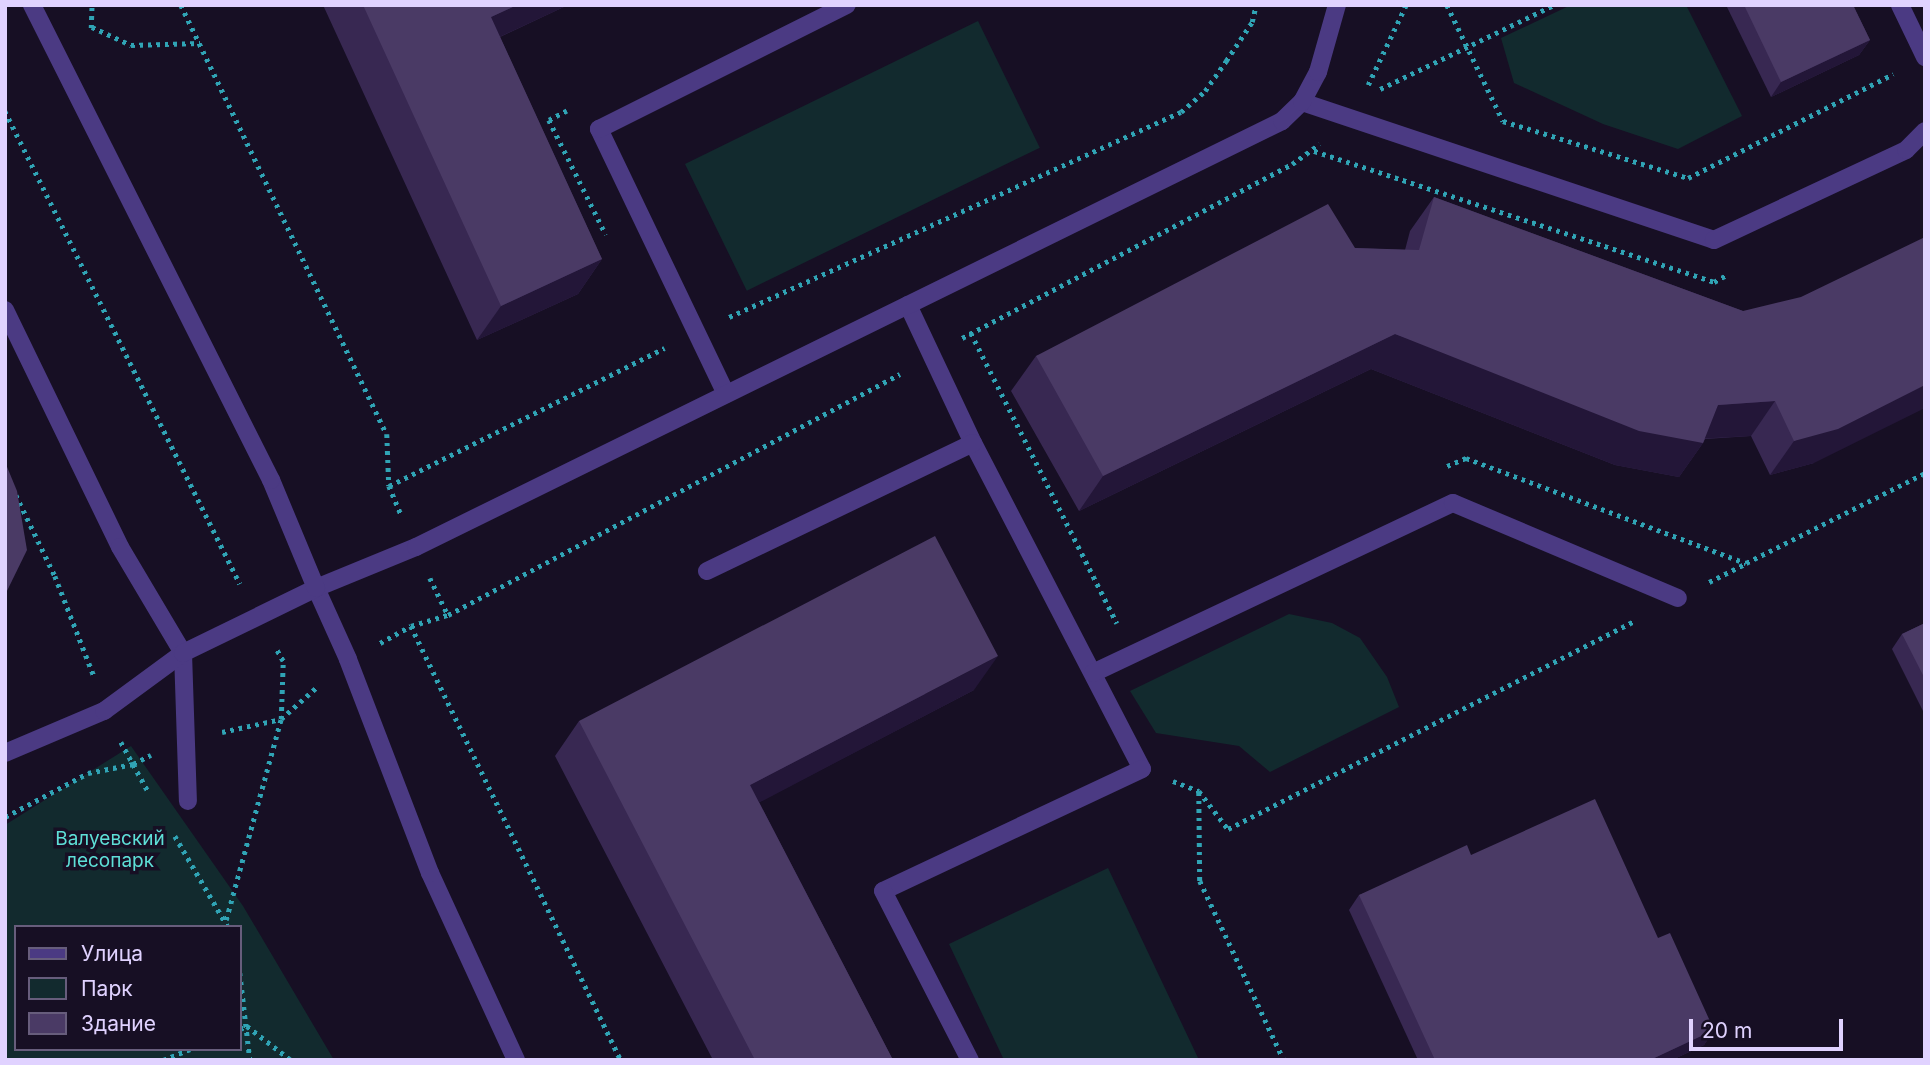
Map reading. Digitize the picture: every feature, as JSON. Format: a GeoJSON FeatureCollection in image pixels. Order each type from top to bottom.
{"type":"FeatureCollection","features":[{"type":"Feature","properties":{"kind":"street"},"geometry":{"type":"LineString","coordinates":[[32,5],[271,480],[348,659],[430,873],[516,1060]]}},
{"type":"Feature","properties":{"kind":"street"},"geometry":{"type":"LineString","coordinates":[[726,394],[599,129],[847,5]]}},
{"type":"Feature","properties":{"kind":"street"},"geometry":{"type":"LineString","coordinates":[[5,753],[104,711],[183,653],[316,588],[416,547],[1282,121],[1302,103],[1318,72],[1337,5]]}},
{"type":"Feature","properties":{"kind":"street"},"geometry":{"type":"LineString","coordinates":[[1900,5],[1925,57]]}},
{"type":"Feature","properties":{"kind":"street"},"geometry":{"type":"LineString","coordinates":[[1302,103],[1714,240],[1906,150],[1925,131]]}},
{"type":"Feature","properties":{"kind":"street"},"geometry":{"type":"LineString","coordinates":[[908,305],[973,443],[1142,769],[883,891],[970,1060]]}},
{"type":"Feature","properties":{"kind":"street"},"geometry":{"type":"LineString","coordinates":[[5,310],[120,547],[183,653],[188,801]]}},
{"type":"Feature","properties":{"kind":"street"},"geometry":{"type":"LineString","coordinates":[[707,571],[973,443]]}},
{"type":"Feature","properties":{"kind":"street"},"geometry":{"type":"LineString","coordinates":[[1093,673],[1453,503],[1678,598]]}},
{"type":"Feature","properties":{"kind":"path"},"geometry":{"type":"LineString","coordinates":[[1367,87],[1406,5]]}},
{"type":"Feature","properties":{"kind":"path"},"geometry":{"type":"LineString","coordinates":[[1447,5],[1503,121],[1688,178],[1900,71]]}},
{"type":"Feature","properties":{"kind":"path"},"geometry":{"type":"LineString","coordinates":[[1468,46],[1554,5]]}},
{"type":"Feature","properties":{"kind":"path"},"geometry":{"type":"LineString","coordinates":[[92,27],[131,45],[200,43]]}},
{"type":"Feature","properties":{"kind":"path"},"geometry":{"type":"LineString","coordinates":[[5,111],[258,618],[283,661],[281,719],[226,920]]}},
{"type":"Feature","properties":{"kind":"path"},"geometry":{"type":"LineString","coordinates":[[5,817],[88,773],[132,764],[185,740],[281,719],[348,659],[411,626],[448,615],[1292,164]]}},
{"type":"Feature","properties":{"kind":"path"},"geometry":{"type":"LineString","coordinates":[[11,483],[55,576],[104,711],[157,805]]}},
{"type":"Feature","properties":{"kind":"path"},"geometry":{"type":"LineString","coordinates":[[1142,769],[1199,790],[1227,829],[1746,563]]}},
{"type":"Feature","properties":{"kind":"path"},"geometry":{"type":"LineString","coordinates":[[411,626],[621,1060]]}},
{"type":"Feature","properties":{"kind":"path"},"geometry":{"type":"LineString","coordinates":[[1199,790],[1200,881],[1284,1060]]}},
{"type":"Feature","properties":{"kind":"path"},"geometry":{"type":"LineString","coordinates":[[170,827],[227,925]]}},
{"type":"Feature","properties":{"kind":"path"},"geometry":{"type":"LineString","coordinates":[[242,988],[250,1060]]}},
{"type":"Feature","properties":{"kind":"path"},"geometry":{"type":"LineString","coordinates":[[242,1028],[247,1026]]}},
{"type":"Feature","properties":{"kind":"path"},"geometry":{"type":"LineString","coordinates":[[247,1026],[291,1060]]}},
{"type":"Feature","properties":{"kind":"path"},"geometry":{"type":"LineString","coordinates":[[163,1060],[185,1051]]}},
{"type":"Feature","properties":{"kind":"green space"},"geometry":{"type":"Polygon","coordinates":[[[1571,5],[1686,5],[1742,116],[1678,149],[1603,124],[1514,83],[1501,38],[1571,5]]]}},
{"type":"Feature","properties":{"kind":"green space"},"geometry":{"type":"Polygon","coordinates":[[[978,21],[1040,148],[747,291],[685,164],[978,21]]]}},
{"type":"Feature","properties":{"kind":"green space"},"geometry":{"type":"Polygon","coordinates":[[[1289,614],[1332,623],[1360,638],[1387,677],[1399,707],[1270,772],[1239,746],[1156,733],[1130,691],[1289,614]]]}},
{"type":"Feature","properties":{"kind":"green space","name":"Валуевский лесопарк"},"geometry":{"type":"Polygon","coordinates":[[[131,746],[243,906],[334,1060],[5,1060],[5,825],[131,746]]]}},
{"type":"Feature","properties":{"kind":"green space"},"geometry":{"type":"Polygon","coordinates":[[[1108,868],[1199,1060],[1004,1060],[949,944],[1108,868]]]}},
{"type":"Feature","properties":{"kind":"building"},"geometry":{"type":"Polygon","coordinates":[[[363,5],[517,5],[491,17],[602,259],[501,306],[363,5]]]}},
{"type":"Feature","properties":{"kind":"building"},"geometry":{"type":"Polygon","coordinates":[[[1744,5],[1853,5],[1870,40],[1781,82],[1744,5]]]}},
{"type":"Feature","properties":{"kind":"building"},"geometry":{"type":"Polygon","coordinates":[[[1434,197],[1743,311],[1801,297],[1925,237],[1925,385],[1838,429],[1794,441],[1775,401],[1718,405],[1703,443],[1639,431],[1395,334],[1103,476],[1036,356],[1328,204],[1355,248],[1419,250],[1434,197]]]}},
{"type":"Feature","properties":{"kind":"building"},"geometry":{"type":"Polygon","coordinates":[[[5,462],[17,491],[27,550],[5,595],[5,462]]]}},
{"type":"Feature","properties":{"kind":"building"},"geometry":{"type":"Polygon","coordinates":[[[935,536],[998,656],[750,785],[893,1060],[755,1060],[579,721],[935,536]]]}},
{"type":"Feature","properties":{"kind":"building"},"geometry":{"type":"Polygon","coordinates":[[[1925,623],[1925,679],[1902,634],[1925,623]]]}},
{"type":"Feature","properties":{"kind":"building"},"geometry":{"type":"Polygon","coordinates":[[[1595,799],[1658,938],[1670,933],[1714,1030],[1650,1060],[1435,1060],[1359,895],[1467,845],[1471,855],[1595,799]]]}}]}
